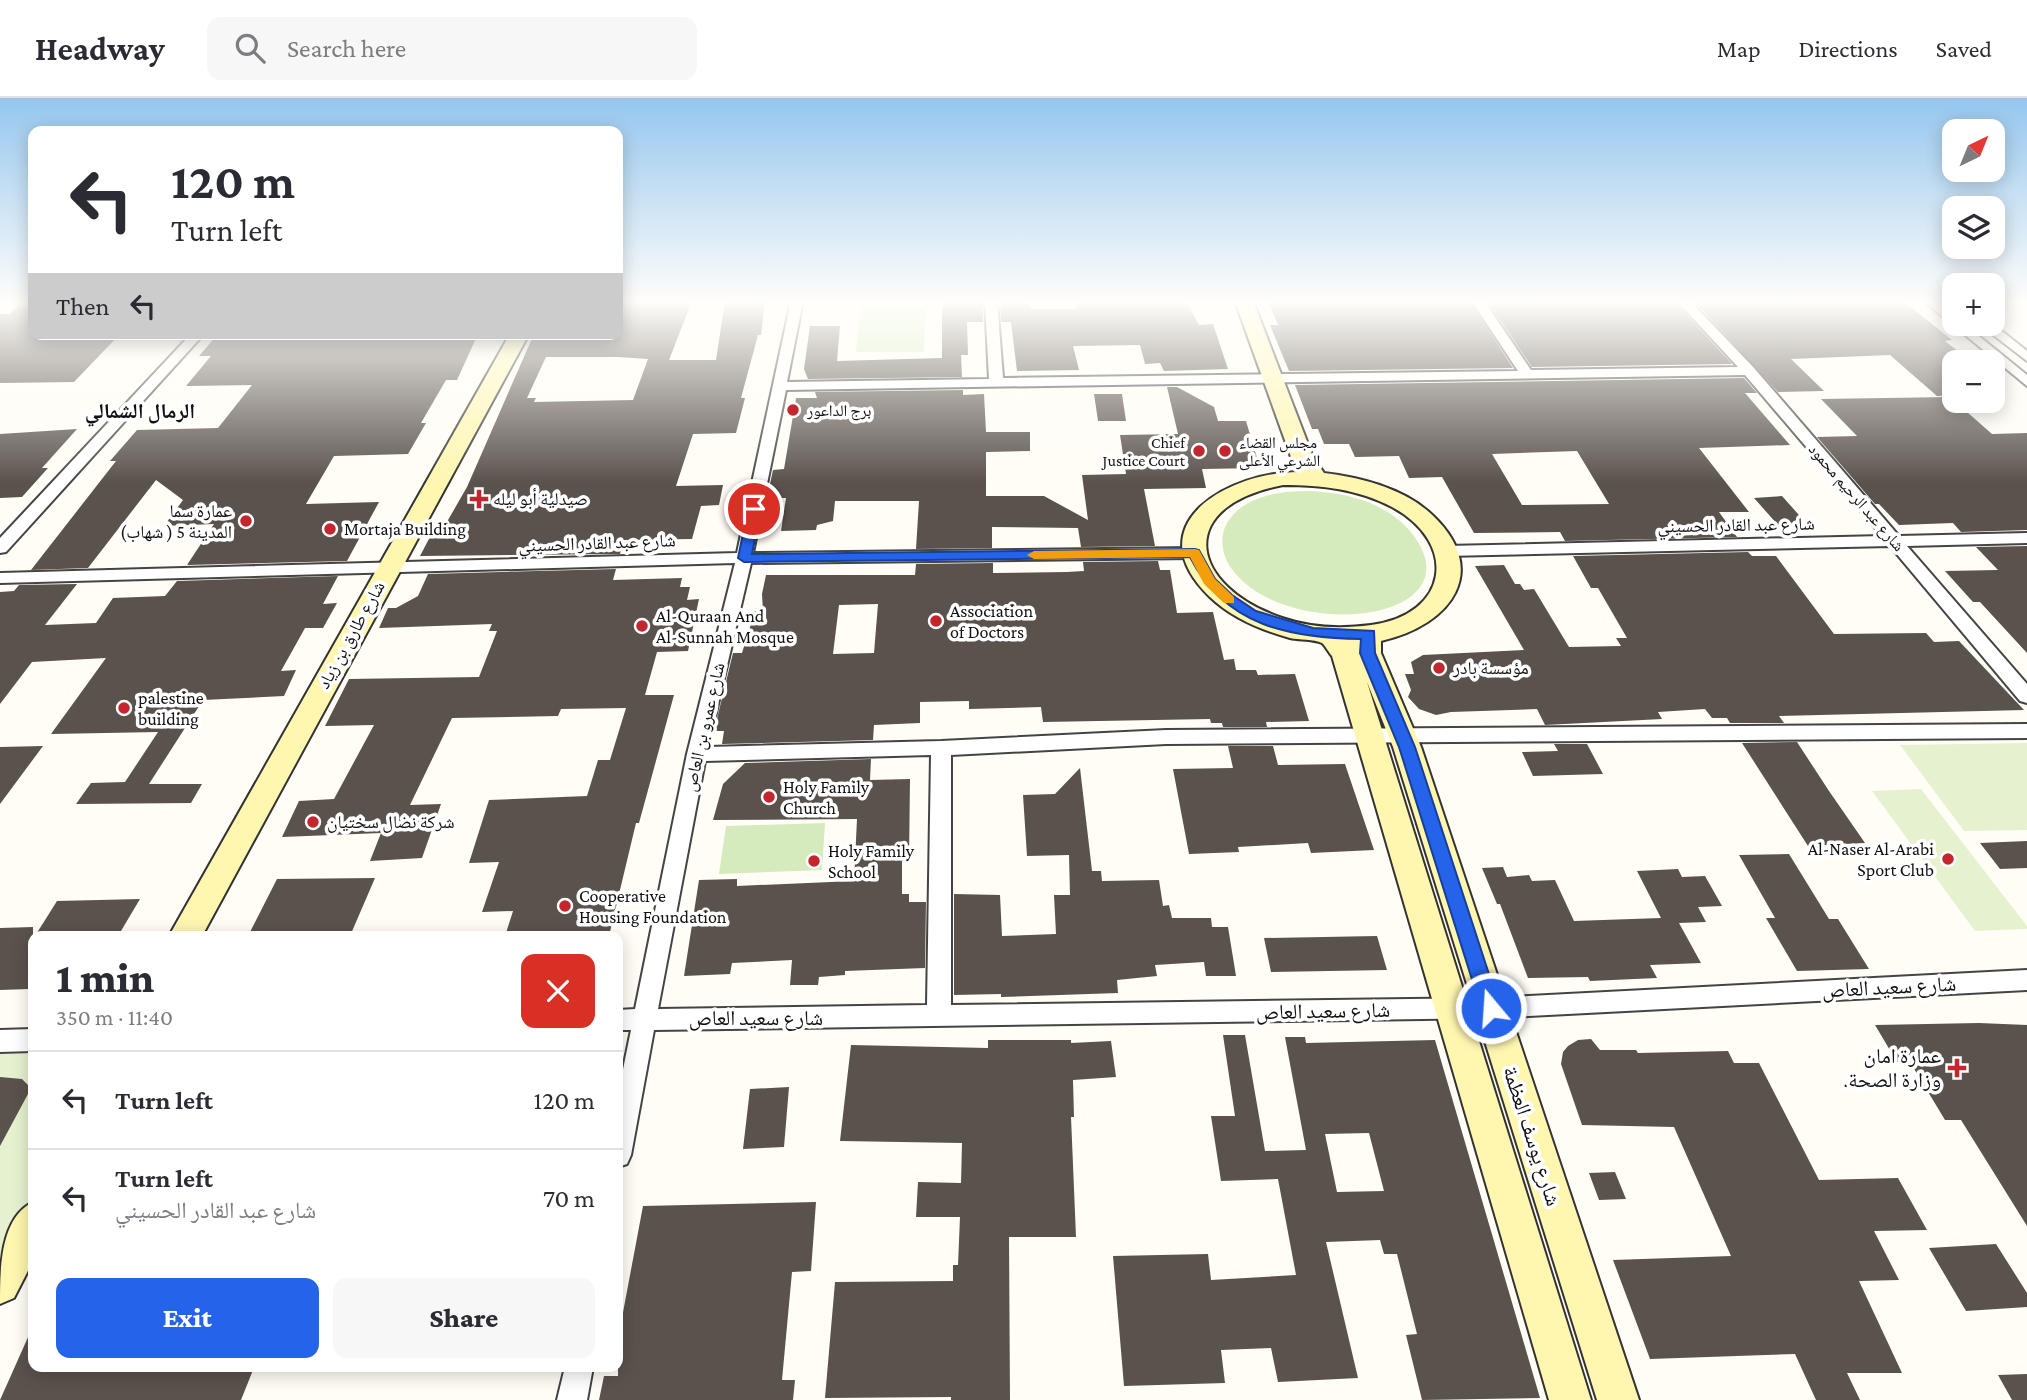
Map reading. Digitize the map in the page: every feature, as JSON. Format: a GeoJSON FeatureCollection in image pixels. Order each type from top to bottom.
{"type":"FeatureCollection","features":[{"type":"Feature","properties":{"kind":"street"},"geometry":{"type":"LineString","coordinates":[[0,548],[172,362]]}},
{"type":"Feature","properties":{"kind":"street","name":"شارع طارق بن زياد"},"geometry":{"type":"LineString","coordinates":[[188,931],[504,362]]}},
{"type":"Feature","properties":{"kind":"street","name":"شارع عمرو بن العاص"},"geometry":{"type":"LineString","coordinates":[[623,1128],[697,754],[744,558],[785,362]]}},
{"type":"Feature","properties":{"kind":"street"},"geometry":{"type":"LineString","coordinates":[[995,362],[996,383]]}},
{"type":"Feature","properties":{"kind":"street"},"geometry":{"type":"LineString","coordinates":[[1257,362],[1302,457],[1315,478]]}},
{"type":"Feature","properties":{"kind":"street"},"geometry":{"type":"LineString","coordinates":[[1260,362],[1286,457],[1283,478]]}},
{"type":"Feature","properties":{"kind":"street"},"geometry":{"type":"LineString","coordinates":[[1519,362],[1527,374]]}},
{"type":"Feature","properties":{"kind":"street","name":"شارع عبد الرحيم محمود"},"geometry":{"type":"LineString","coordinates":[[1740,362],[2027,696]]}},
{"type":"Feature","properties":{"kind":"street"},"geometry":{"type":"LineString","coordinates":[[2003,362],[2027,382]]}},
{"type":"Feature","properties":{"kind":"street"},"geometry":{"type":"LineString","coordinates":[[780,386],[1749,371]]}},
{"type":"Feature","properties":{"kind":"street"},"geometry":{"type":"LineString","coordinates":[[1283,478],[1315,478],[1361,487],[1402,505],[1434,531],[1449,562],[1448,584],[1437,604],[1409,623],[1369,634],[1329,635],[1280,626],[1239,607],[1209,581],[1195,553],[1195,530],[1206,510],[1215,501],[1240,488],[1283,478]]}},
{"type":"Feature","properties":{"kind":"street","name":"شارع عبد القادر الحسيني"},"geometry":{"type":"LineString","coordinates":[[1446,551],[2027,538]]}},
{"type":"Feature","properties":{"kind":"street","name":"شارع عبد القادر الحسيني"},"geometry":{"type":"LineString","coordinates":[[0,578],[744,558],[1195,553]]}},
{"type":"Feature","properties":{"kind":"street","name":"شارع يوسف العظمة"},"geometry":{"type":"LineString","coordinates":[[1369,634],[1368,653],[1450,1009],[1570,1400]]}},
{"type":"Feature","properties":{"kind":"street","name":"شارع يوسف العظمة"},"geometry":{"type":"LineString","coordinates":[[1329,635],[1344,653],[1386,734],[1491,1008],[1618,1400]]}},
{"type":"Feature","properties":{"kind":"street"},"geometry":{"type":"LineString","coordinates":[[697,754],[942,748],[1166,737],[2027,731]]}},
{"type":"Feature","properties":{"kind":"street"},"geometry":{"type":"LineString","coordinates":[[939,1017],[942,748]]}},
{"type":"Feature","properties":{"kind":"street","name":"شارع سعيد العاص"},"geometry":{"type":"LineString","coordinates":[[623,1020],[1491,1008],[2027,980]]}},
{"type":"Feature","properties":{"kind":"street"},"geometry":{"type":"LineString","coordinates":[[0,1041],[28,1040]]}},
{"type":"Feature","properties":{"kind":"street"},"geometry":{"type":"LineString","coordinates":[[0,1284],[28,1230]]}},
{"type":"Feature","properties":{"kind":"street"},"geometry":{"type":"LineString","coordinates":[[572,1400],[578,1372]]}},
{"type":"Feature","properties":{"kind":"green space"},"geometry":{"type":"Polygon","coordinates":[[[1308,491],[1353,497],[1395,517],[1416,539],[1426,567],[1418,590],[1396,605],[1365,613],[1328,614],[1291,607],[1257,592],[1231,568],[1225,557],[1222,540],[1227,523],[1234,514],[1252,501],[1285,492],[1308,491]]]}},
{"type":"Feature","properties":{"kind":"green space"},"geometry":{"type":"Polygon","coordinates":[[[2027,743],[2027,830],[1964,831],[1900,745],[2027,743]]]}},
{"type":"Feature","properties":{"kind":"green space","name":"Al-Naser Al-Arabi Sport Club"},"geometry":{"type":"Polygon","coordinates":[[[1921,789],[2027,929],[1975,931],[1872,791],[1921,789]]]}},
{"type":"Feature","properties":{"kind":"green space"},"geometry":{"type":"Polygon","coordinates":[[[825,823],[822,870],[719,874],[726,826],[825,823]]]}},
{"type":"Feature","properties":{"kind":"green space"},"geometry":{"type":"Polygon","coordinates":[[[28,1053],[28,1207],[0,1257],[0,1054],[28,1053]]]}},
{"type":"Feature","properties":{"kind":"building"},"geometry":{"type":"Polygon","coordinates":[[[0,362],[93,362],[74,382],[0,383],[0,362]]]}},
{"type":"Feature","properties":{"kind":"building"},"geometry":{"type":"Polygon","coordinates":[[[206,362],[465,362],[457,380],[446,380],[421,423],[426,423],[408,454],[334,456],[306,504],[379,502],[347,561],[187,565],[214,524],[164,526],[183,500],[156,480],[88,568],[31,570],[116,461],[110,461],[137,430],[218,428],[252,385],[186,386],[206,362]]]}},
{"type":"Feature","properties":{"kind":"building"},"geometry":{"type":"Polygon","coordinates":[[[522,362],[544,362],[527,398],[536,398],[534,402],[633,400],[647,362],[751,362],[741,398],[745,398],[736,433],[693,434],[676,486],[723,485],[719,505],[701,506],[692,539],[624,540],[620,554],[420,556],[431,535],[440,534],[467,487],[522,362]]]}},
{"type":"Feature","properties":{"kind":"building"},"geometry":{"type":"Polygon","coordinates":[[[805,362],[961,362],[962,377],[808,379],[804,369],[805,362]]]}},
{"type":"Feature","properties":{"kind":"building"},"geometry":{"type":"Polygon","coordinates":[[[1016,362],[1077,362],[1079,370],[1017,371],[1016,362]]]}},
{"type":"Feature","properties":{"kind":"building"},"geometry":{"type":"Polygon","coordinates":[[[1144,362],[1226,362],[1228,369],[1164,371],[1160,363],[1145,364],[1144,362]]]}},
{"type":"Feature","properties":{"kind":"building"},"geometry":{"type":"Polygon","coordinates":[[[1285,362],[1509,362],[1513,368],[1289,371],[1285,362]]]}},
{"type":"Feature","properties":{"kind":"building"},"geometry":{"type":"Polygon","coordinates":[[[1528,362],[1730,362],[1732,364],[1532,367],[1528,362]]]}},
{"type":"Feature","properties":{"kind":"building"},"geometry":{"type":"Polygon","coordinates":[[[1750,362],[1794,362],[1824,391],[1778,392],[1750,362]]]}},
{"type":"Feature","properties":{"kind":"building"},"geometry":{"type":"Polygon","coordinates":[[[1898,362],[1942,362],[1942,396],[1937,396],[1898,362]]]}},
{"type":"Feature","properties":{"kind":"building"},"geometry":{"type":"Polygon","coordinates":[[[1744,378],[1757,393],[1745,393],[1790,445],[1699,448],[1749,512],[1719,512],[1737,537],[1565,541],[1560,532],[1474,533],[1442,477],[1409,478],[1399,456],[1355,457],[1349,444],[1324,444],[1318,429],[1312,429],[1295,385],[1744,378]],[[1577,451],[1492,454],[1522,505],[1609,504],[1577,451]]]}},
{"type":"Feature","properties":{"kind":"building"},"geometry":{"type":"Polygon","coordinates":[[[1167,387],[1177,387],[1214,407],[1218,421],[1246,421],[1260,468],[1202,469],[1206,488],[1144,489],[1155,546],[1081,547],[1078,528],[992,527],[992,548],[916,549],[919,501],[835,501],[833,521],[817,525],[816,530],[781,531],[786,498],[767,498],[773,470],[784,469],[796,398],[817,398],[815,392],[963,390],[963,395],[984,394],[986,432],[1030,432],[1030,451],[986,452],[986,496],[1044,496],[1088,520],[1082,475],[1126,474],[1120,435],[1178,434],[1167,387]]]}},
{"type":"Feature","properties":{"kind":"building"},"geometry":{"type":"Polygon","coordinates":[[[1094,394],[1122,394],[1126,421],[1098,421],[1094,394]]]}},
{"type":"Feature","properties":{"kind":"building"},"geometry":{"type":"Polygon","coordinates":[[[1942,397],[1942,413],[1968,413],[1992,434],[2027,433],[2027,530],[1961,532],[1953,523],[1899,525],[1879,504],[1875,504],[1817,437],[1857,436],[1821,399],[1942,397]]]}},
{"type":"Feature","properties":{"kind":"building"},"geometry":{"type":"Polygon","coordinates":[[[77,429],[42,468],[48,468],[22,497],[0,498],[0,434],[77,429]]]}},
{"type":"Feature","properties":{"kind":"building"},"geometry":{"type":"Polygon","coordinates":[[[1782,496],[1807,524],[1778,525],[1754,498],[1782,496]]]}},
{"type":"Feature","properties":{"kind":"building"},"geometry":{"type":"Polygon","coordinates":[[[2027,546],[2027,653],[1980,602],[1973,602],[1945,571],[1998,570],[1976,547],[2027,546]]]}},
{"type":"Feature","properties":{"kind":"building"},"geometry":{"type":"Polygon","coordinates":[[[1748,552],[1752,556],[1776,556],[1834,634],[1926,633],[1934,642],[1959,641],[2024,710],[1779,716],[1784,723],[1730,723],[1727,718],[1712,718],[1705,709],[1658,712],[1662,719],[1545,725],[1537,709],[1451,712],[1436,715],[1419,709],[1408,697],[1411,690],[1405,674],[1414,674],[1411,662],[1423,655],[1524,650],[1475,566],[1504,565],[1515,584],[1520,584],[1524,590],[1534,589],[1569,647],[1621,646],[1616,638],[1627,638],[1598,588],[1591,588],[1573,556],[1748,552]]]}},
{"type":"Feature","properties":{"kind":"building"},"geometry":{"type":"Polygon","coordinates":[[[1158,561],[1160,570],[1170,570],[1177,613],[1213,612],[1224,660],[1234,659],[1236,670],[1256,670],[1258,675],[1295,674],[1309,721],[1266,722],[1267,727],[1223,727],[1222,723],[1211,723],[1210,719],[1043,722],[1041,707],[969,709],[969,701],[920,702],[920,723],[874,725],[873,740],[722,744],[724,731],[714,731],[733,653],[742,653],[755,611],[763,612],[762,594],[766,575],[915,575],[916,564],[993,563],[993,573],[1067,572],[1084,571],[1083,562],[1158,561]],[[878,604],[839,605],[833,654],[874,653],[878,604]]]}},
{"type":"Feature","properties":{"kind":"building"},"geometry":{"type":"Polygon","coordinates":[[[616,569],[613,580],[682,578],[680,587],[690,587],[687,600],[699,599],[688,651],[657,652],[645,695],[674,695],[639,823],[636,823],[610,931],[507,931],[513,911],[482,912],[499,862],[469,863],[489,800],[587,796],[598,760],[610,760],[626,708],[561,709],[558,716],[452,718],[410,805],[441,804],[422,858],[370,861],[381,833],[282,837],[299,801],[334,799],[374,725],[325,726],[349,679],[479,677],[497,631],[489,631],[492,624],[379,628],[388,608],[396,608],[418,596],[428,574],[616,569]]]}},
{"type":"Feature","properties":{"kind":"building"},"geometry":{"type":"Polygon","coordinates":[[[338,576],[323,604],[337,603],[323,628],[305,628],[281,671],[296,670],[284,696],[203,700],[149,784],[202,784],[191,803],[76,804],[91,783],[125,782],[158,732],[51,734],[106,658],[32,662],[0,704],[0,592],[14,591],[19,585],[77,584],[45,625],[96,623],[113,598],[165,596],[177,581],[338,576]]]}},
{"type":"Feature","properties":{"kind":"building"},"geometry":{"type":"Polygon","coordinates":[[[1797,742],[1865,843],[1808,846],[1742,743],[1797,742]]]}},
{"type":"Feature","properties":{"kind":"building"},"geometry":{"type":"Polygon","coordinates":[[[1554,744],[1587,744],[1603,774],[1533,776],[1522,752],[1558,751],[1554,744]]]}},
{"type":"Feature","properties":{"kind":"building"},"geometry":{"type":"Polygon","coordinates":[[[43,746],[0,804],[0,747],[43,746]]]}},
{"type":"Feature","properties":{"kind":"building"},"geometry":{"type":"Polygon","coordinates":[[[1228,746],[1273,746],[1278,765],[1345,764],[1374,850],[1311,853],[1308,843],[1238,847],[1239,852],[1189,854],[1173,769],[1233,768],[1228,746]]]}},
{"type":"Feature","properties":{"kind":"building"},"geometry":{"type":"Polygon","coordinates":[[[871,759],[870,780],[910,779],[909,861],[902,861],[902,894],[909,894],[909,902],[926,902],[925,968],[845,971],[845,975],[819,977],[818,985],[790,985],[792,960],[732,963],[730,974],[684,976],[699,880],[737,879],[737,886],[854,881],[857,819],[713,820],[723,784],[745,763],[871,759]]]}},
{"type":"Feature","properties":{"kind":"building"},"geometry":{"type":"Polygon","coordinates":[[[1080,768],[1092,871],[1101,871],[1102,881],[1159,880],[1163,906],[1169,905],[1172,918],[1211,918],[1212,927],[1228,927],[1236,976],[1206,976],[1204,962],[1155,965],[1157,976],[1117,980],[1118,993],[1001,997],[1001,994],[954,995],[954,894],[1000,895],[1002,936],[1056,934],[1054,895],[1070,895],[1069,855],[1027,856],[1023,795],[1055,794],[1080,768]]]}},
{"type":"Feature","properties":{"kind":"building"},"geometry":{"type":"Polygon","coordinates":[[[2027,841],[2027,868],[2000,869],[1980,843],[2027,841]]]}},
{"type":"Feature","properties":{"kind":"building"},"geometry":{"type":"Polygon","coordinates":[[[1789,854],[1829,919],[1838,919],[1869,969],[1797,971],[1766,918],[1775,918],[1739,855],[1789,854]]]}},
{"type":"Feature","properties":{"kind":"building"},"geometry":{"type":"Polygon","coordinates":[[[1503,867],[1507,877],[1529,875],[1532,881],[1555,880],[1574,921],[1661,918],[1637,871],[1678,869],[1682,877],[1705,876],[1722,906],[1698,907],[1706,922],[1679,923],[1701,963],[1650,965],[1657,978],[1590,981],[1588,977],[1528,978],[1500,904],[1497,904],[1482,868],[1503,867]]]}},
{"type":"Feature","properties":{"kind":"building"},"geometry":{"type":"Polygon","coordinates":[[[375,878],[352,931],[251,931],[277,879],[375,878]]]}},
{"type":"Feature","properties":{"kind":"building"},"geometry":{"type":"Polygon","coordinates":[[[140,899],[121,931],[38,931],[57,901],[140,899]]]}},
{"type":"Feature","properties":{"kind":"building"},"geometry":{"type":"Polygon","coordinates":[[[33,927],[33,931],[28,931],[28,989],[0,990],[0,928],[33,927]]]}},
{"type":"Feature","properties":{"kind":"building"},"geometry":{"type":"Polygon","coordinates":[[[1377,936],[1387,970],[1271,972],[1264,938],[1377,936]]]}},
{"type":"Feature","properties":{"kind":"building"},"geometry":{"type":"Polygon","coordinates":[[[1875,1025],[2027,1025],[2027,1226],[1961,1120],[1945,1120],[1910,1062],[1897,1062],[1875,1025]]]}},
{"type":"Feature","properties":{"kind":"building"},"geometry":{"type":"Polygon","coordinates":[[[1223,1035],[1245,1035],[1265,1151],[1306,1150],[1285,1037],[1305,1037],[1306,1043],[1435,1040],[1540,1398],[1422,1400],[1406,1335],[1417,1334],[1397,1254],[1384,1254],[1380,1240],[1326,1242],[1358,1378],[1278,1382],[1271,1348],[1221,1350],[1225,1383],[1124,1386],[1113,1256],[1208,1254],[1211,1280],[1296,1275],[1278,1179],[1221,1181],[1211,1116],[1235,1116],[1223,1035]],[[1369,1133],[1325,1134],[1337,1192],[1384,1191],[1369,1133]]]}},
{"type":"Feature","properties":{"kind":"building"},"geometry":{"type":"Polygon","coordinates":[[[1591,1039],[1600,1050],[1636,1050],[1638,1053],[1728,1051],[1734,1063],[1759,1063],[1819,1180],[1898,1178],[1927,1230],[1874,1231],[1899,1280],[1859,1281],[1902,1373],[1847,1373],[1860,1400],[1816,1400],[1795,1354],[1650,1359],[1613,1260],[1731,1256],[1674,1127],[1582,1125],[1561,1064],[1563,1052],[1568,1046],[1578,1040],[1591,1039]]]}},
{"type":"Feature","properties":{"kind":"building"},"geometry":{"type":"Polygon","coordinates":[[[988,1040],[1071,1040],[1071,1043],[1111,1041],[1116,1077],[1073,1080],[1074,1117],[1071,1117],[1076,1237],[1009,1237],[1010,1400],[951,1400],[951,1397],[825,1398],[835,1282],[953,1281],[953,1265],[958,1265],[960,1217],[916,1217],[918,1182],[961,1183],[962,1143],[840,1141],[851,1045],[988,1048],[988,1040]]]}},
{"type":"Feature","properties":{"kind":"building"},"geometry":{"type":"Polygon","coordinates":[[[0,1077],[22,1079],[28,1085],[28,1094],[0,1146],[0,1077]]]}},
{"type":"Feature","properties":{"kind":"building"},"geometry":{"type":"Polygon","coordinates":[[[789,1087],[784,1147],[743,1149],[750,1089],[789,1087]]]}},
{"type":"Feature","properties":{"kind":"building"},"geometry":{"type":"Polygon","coordinates":[[[1615,1172],[1626,1199],[1599,1200],[1589,1173],[1615,1172]]]}},
{"type":"Feature","properties":{"kind":"building"},"geometry":{"type":"Polygon","coordinates":[[[816,1202],[811,1271],[792,1272],[782,1380],[795,1380],[793,1400],[599,1400],[604,1376],[618,1376],[618,1372],[623,1372],[623,1312],[643,1206],[816,1202]]]}},
{"type":"Feature","properties":{"kind":"building"},"geometry":{"type":"Polygon","coordinates":[[[1996,1244],[2027,1293],[2027,1307],[1966,1311],[1929,1248],[1996,1244]]]}},
{"type":"Feature","properties":{"kind":"building"},"geometry":{"type":"Polygon","coordinates":[[[28,1337],[28,1372],[252,1372],[241,1400],[0,1400],[28,1337]]]}},
{"type":"Feature","properties":{"kind":"building"},"geometry":{"type":"Polygon","coordinates":[[[2027,1374],[2027,1400],[2012,1400],[1998,1375],[2027,1374]]]}},
{"type":"Feature","properties":{"kind":"slow traffic"},"geometry":{"type":"LineString","coordinates":[[1034,555],[1195,553],[1202,572],[1229,600]]}},
{"type":"Feature","properties":{"kind":"place","name":"برج الداعور"},"geometry":{"type":"Point","coordinates":[793,410]}},
{"type":"Feature","properties":{"kind":"place","name":"Chief Justice Court"},"geometry":{"type":"Point","coordinates":[1199,451]}},
{"type":"Feature","properties":{"kind":"place","name":"مجلس القضاء الشرعي الأعلى"},"geometry":{"type":"Point","coordinates":[1225,451]}},
{"type":"Feature","properties":{"kind":"place","name":"صيدلية أبو ليله"},"geometry":{"type":"Point","coordinates":[479,499]}},
{"type":"Feature","properties":{"kind":"place","name":"عمارة سما المدينة 5 ( شهاب)"},"geometry":{"type":"Point","coordinates":[246,521]}},
{"type":"Feature","properties":{"kind":"place","name":"Mortaja Building"},"geometry":{"type":"Point","coordinates":[330,529]}},
{"type":"Feature","properties":{"kind":"place","name":"Association of Doctors"},"geometry":{"type":"Point","coordinates":[936,621]}},
{"type":"Feature","properties":{"kind":"place","name":"Al-Quraan And Al-Sunnah Mosque"},"geometry":{"type":"Point","coordinates":[642,626]}},
{"type":"Feature","properties":{"kind":"place","name":"مؤسسة بادر"},"geometry":{"type":"Point","coordinates":[1439,668]}},
{"type":"Feature","properties":{"kind":"place","name":"palestine building"},"geometry":{"type":"Point","coordinates":[124,708]}},
{"type":"Feature","properties":{"kind":"place","name":"Holy Family Church"},"geometry":{"type":"Point","coordinates":[769,797]}},
{"type":"Feature","properties":{"kind":"place","name":"شركة نضال سختيان"},"geometry":{"type":"Point","coordinates":[313,822]}},
{"type":"Feature","properties":{"kind":"place","name":"Al-Naser Al-Arabi Sport Club"},"geometry":{"type":"Point","coordinates":[1948,859]}},
{"type":"Feature","properties":{"kind":"place","name":"Holy Family School"},"geometry":{"type":"Point","coordinates":[814,861]}},
{"type":"Feature","properties":{"kind":"place","name":"Cooperative Housing Foundation"},"geometry":{"type":"Point","coordinates":[565,906]}},
{"type":"Feature","properties":{"kind":"place","name":"عمارة امان .وزارة الصحة"},"geometry":{"type":"Point","coordinates":[1957,1068]}},
{"type":"Feature","properties":{"kind":"district","name":"الرمال الشمالي"},"geometry":{"type":"Point","coordinates":[140,411]}},
{"type":"Feature","properties":{"kind":"route"},"geometry":{"type":"LineString","coordinates":[[754,509],[744,558],[1195,553],[1202,572],[1217,590],[1251,614],[1280,626],[1312,633],[1349,636],[1369,634],[1368,653],[1407,747],[1491,1008]]}}]}
